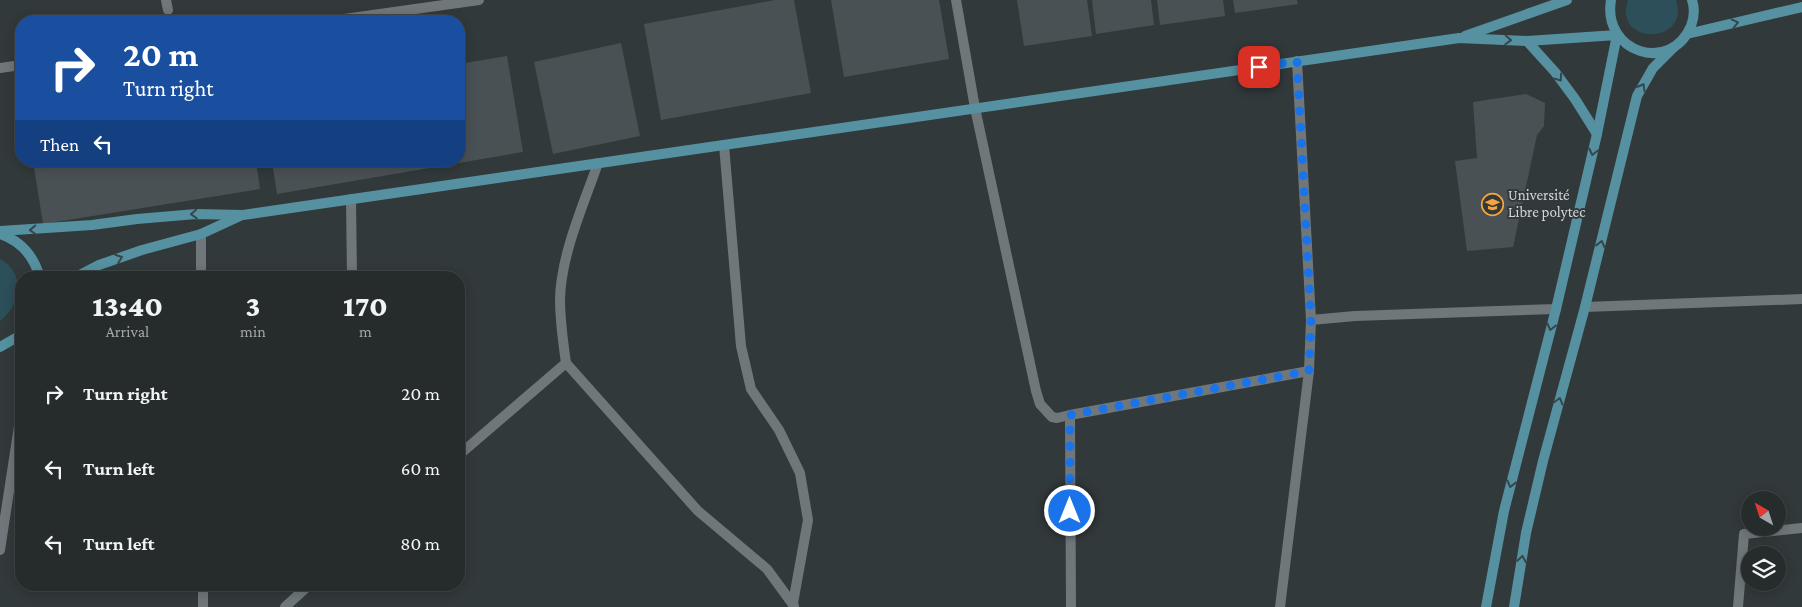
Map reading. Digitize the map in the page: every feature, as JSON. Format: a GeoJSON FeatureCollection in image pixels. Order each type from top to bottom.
{"type":"FeatureCollection","features":[{"type":"Feature","properties":{"kind":"main road"},"geometry":{"type":"LineString","coordinates":[[1459,38],[1567,0]]}},
{"type":"Feature","properties":{"kind":"main road"},"geometry":{"type":"LineString","coordinates":[[1611,0],[1609,13],[1612,25],[1617,36],[1633,49],[1654,54],[1674,47]]}},
{"type":"Feature","properties":{"kind":"main road"},"geometry":{"type":"LineString","coordinates":[[1514,607],[1526,532],[1538,479],[1585,307],[1637,96],[1653,68],[1687,34],[1693,21],[1694,6],[1692,0]]}},
{"type":"Feature","properties":{"kind":"main road"},"geometry":{"type":"LineString","coordinates":[[1687,34],[1802,7]]}},
{"type":"Feature","properties":{"kind":"main road"},"geometry":{"type":"LineString","coordinates":[[0,232],[64,228],[196,214],[243,215],[1459,38],[1527,41],[1617,36]]}},
{"type":"Feature","properties":{"kind":"main road"},"geometry":{"type":"LineString","coordinates":[[1486,607],[1504,511],[1556,309],[1597,134],[1617,36]]}},
{"type":"Feature","properties":{"kind":"main road"},"geometry":{"type":"LineString","coordinates":[[1527,41],[1555,72],[1597,134]]}},
{"type":"Feature","properties":{"kind":"main road"},"geometry":{"type":"LineString","coordinates":[[87,271],[142,250],[200,234],[243,215]]}},
{"type":"Feature","properties":{"kind":"main road"},"geometry":{"type":"LineString","coordinates":[[0,232],[26,250],[38,271]]}},
{"type":"Feature","properties":{"kind":"main road"},"geometry":{"type":"LineString","coordinates":[[0,347],[15,338]]}},
{"type":"Feature","properties":{"kind":"street"},"geometry":{"type":"LineString","coordinates":[[373,15],[479,0]]}},
{"type":"Feature","properties":{"kind":"street"},"geometry":{"type":"LineString","coordinates":[[956,0],[975,108],[1040,404],[1045,411],[1052,417],[1057,418],[1309,371]]}},
{"type":"Feature","properties":{"kind":"street"},"geometry":{"type":"LineString","coordinates":[[1280,607],[1309,371],[1311,320],[1297,61]]}},
{"type":"Feature","properties":{"kind":"street"},"geometry":{"type":"LineString","coordinates":[[0,68],[15,66]]}},
{"type":"Feature","properties":{"kind":"street"},"geometry":{"type":"LineString","coordinates":[[724,145],[741,346],[751,389],[779,430],[800,473],[808,520],[794,605]]}},
{"type":"Feature","properties":{"kind":"street"},"geometry":{"type":"LineString","coordinates":[[598,163],[572,239],[564,269],[560,297],[566,363],[698,511],[766,569],[794,605]]}},
{"type":"Feature","properties":{"kind":"street"},"geometry":{"type":"LineString","coordinates":[[351,199],[352,271]]}},
{"type":"Feature","properties":{"kind":"street"},"geometry":{"type":"LineString","coordinates":[[200,234],[201,271]]}},
{"type":"Feature","properties":{"kind":"street"},"geometry":{"type":"LineString","coordinates":[[1585,307],[1802,299]]}},
{"type":"Feature","properties":{"kind":"street"},"geometry":{"type":"LineString","coordinates":[[1311,320],[1355,316],[1556,309]]}},
{"type":"Feature","properties":{"kind":"street"},"geometry":{"type":"LineString","coordinates":[[465,450],[566,363]]}},
{"type":"Feature","properties":{"kind":"street"},"geometry":{"type":"LineString","coordinates":[[1070,415],[1071,607]]}},
{"type":"Feature","properties":{"kind":"street"},"geometry":{"type":"LineString","coordinates":[[0,550],[15,452]]}},
{"type":"Feature","properties":{"kind":"street"},"geometry":{"type":"LineString","coordinates":[[1738,607],[1744,534],[1802,528]]}},
{"type":"Feature","properties":{"kind":"street"},"geometry":{"type":"LineString","coordinates":[[203,591],[203,607]]}},
{"type":"Feature","properties":{"kind":"street"},"geometry":{"type":"LineString","coordinates":[[285,607],[302,591]]}},
{"type":"Feature","properties":{"kind":"shaded area"},"geometry":{"type":"Polygon","coordinates":[[[1628,0],[1676,0],[1678,15],[1673,25],[1663,32],[1652,34],[1640,32],[1631,26],[1626,15],[1628,0]]]}},
{"type":"Feature","properties":{"kind":"shaded area"},"geometry":{"type":"Polygon","coordinates":[[[0,259],[14,272],[15,301],[13,307],[0,321],[0,259]]]}},
{"type":"Feature","properties":{"kind":"building"},"geometry":{"type":"Polygon","coordinates":[[[775,0],[794,0],[811,93],[661,120],[644,24],[775,0]]]}},
{"type":"Feature","properties":{"kind":"building"},"geometry":{"type":"Polygon","coordinates":[[[831,0],[939,0],[949,59],[844,77],[831,0]]]}},
{"type":"Feature","properties":{"kind":"building"},"geometry":{"type":"Polygon","coordinates":[[[1017,0],[1087,0],[1092,36],[1024,46],[1017,0]]]}},
{"type":"Feature","properties":{"kind":"building"},"geometry":{"type":"Polygon","coordinates":[[[1092,0],[1151,0],[1154,25],[1096,34],[1092,0]]]}},
{"type":"Feature","properties":{"kind":"building"},"geometry":{"type":"Polygon","coordinates":[[[1157,0],[1223,0],[1225,16],[1160,25],[1157,0]]]}},
{"type":"Feature","properties":{"kind":"building"},"geometry":{"type":"Polygon","coordinates":[[[1233,0],[1297,0],[1298,4],[1235,13],[1233,0]]]}},
{"type":"Feature","properties":{"kind":"building"},"geometry":{"type":"Polygon","coordinates":[[[621,43],[640,136],[553,154],[534,62],[621,43]]]}},
{"type":"Feature","properties":{"kind":"building"},"geometry":{"type":"Polygon","coordinates":[[[507,56],[523,152],[465,162],[465,63],[507,56]]]}},
{"type":"Feature","properties":{"kind":"building","name":"Université Libre polytec"},"geometry":{"type":"Polygon","coordinates":[[[1526,94],[1545,103],[1544,126],[1537,135],[1513,247],[1467,251],[1455,161],[1477,158],[1473,102],[1526,94]]]}},
{"type":"Feature","properties":{"kind":"building"},"geometry":{"type":"Polygon","coordinates":[[[34,167],[257,167],[260,189],[43,224],[34,167]]]}},
{"type":"Feature","properties":{"kind":"building"},"geometry":{"type":"Polygon","coordinates":[[[273,167],[435,167],[277,194],[273,167]]]}},
{"type":"Feature","properties":{"kind":"place","name":"Université Libre polytec"},"geometry":{"type":"Point","coordinates":[1492,204]}},
{"type":"Feature","properties":{"kind":"route"},"geometry":{"type":"LineString","coordinates":[[1070,511],[1070,415],[1309,371],[1311,320],[1297,61],[1259,67]]}}]}
